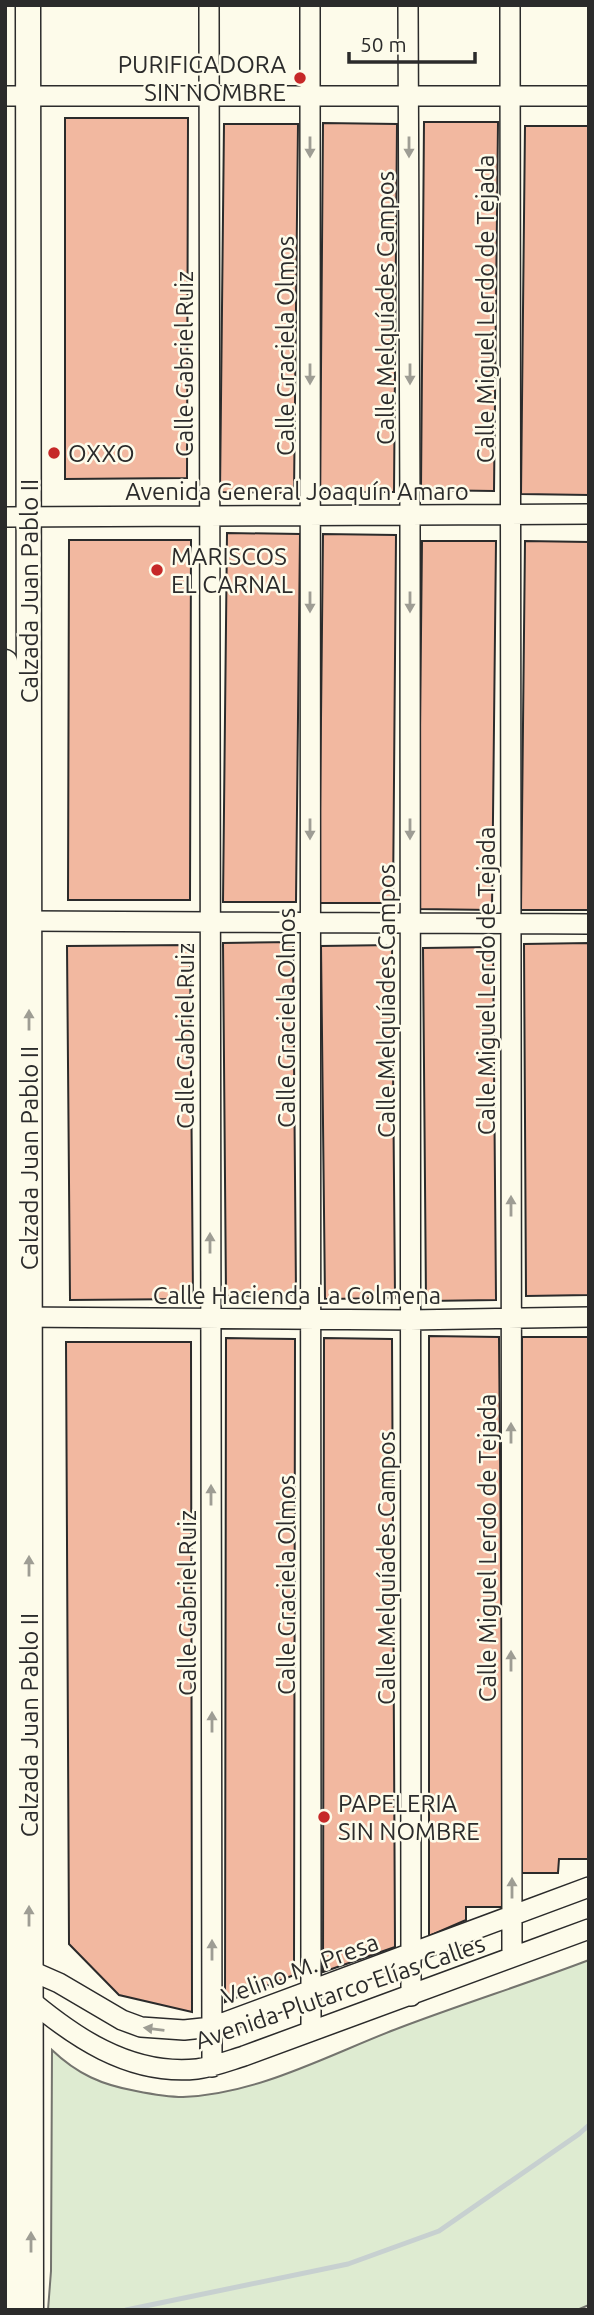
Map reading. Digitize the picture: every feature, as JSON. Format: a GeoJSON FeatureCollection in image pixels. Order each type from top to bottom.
{"type":"FeatureCollection","features":[{"type":"Feature","properties":{"kind":"main road","name":"Calzada Juan Pablo II"},"geometry":{"type":"LineString","coordinates":[[28,5],[17,96],[17,516],[29,921],[14,1317],[6,1775],[12,1970],[31,2000],[31,2310]]}},
{"type":"Feature","properties":{"kind":"main road","name":"Calzada Juan Pablo II"},"geometry":{"type":"LineString","coordinates":[[5,662],[14,1317],[12,1970],[7,2053],[8,2310]]}},
{"type":"Feature","properties":{"kind":"street","name":"Calle Gabriel Ruiz"},"geometry":{"type":"LineString","coordinates":[[209,5],[212,2067]]}},
{"type":"Feature","properties":{"kind":"street","name":"Calle Graciela Olmos"},"geometry":{"type":"LineString","coordinates":[[310,5],[311,2031]]}},
{"type":"Feature","properties":{"kind":"street","name":"Calle Melquíades Campos"},"geometry":{"type":"LineString","coordinates":[[408,5],[411,1996]]}},
{"type":"Feature","properties":{"kind":"street","name":"Calle Miguel Lerdo de Tejada"},"geometry":{"type":"LineString","coordinates":[[510,5],[512,1957]]}},
{"type":"Feature","properties":{"kind":"street"},"geometry":{"type":"LineString","coordinates":[[17,96],[589,96]]}},
{"type":"Feature","properties":{"kind":"street","name":"Avenida General Joaquín Amaro"},"geometry":{"type":"LineString","coordinates":[[17,516],[589,514]]}},
{"type":"Feature","properties":{"kind":"street"},"geometry":{"type":"LineString","coordinates":[[29,921],[510,926],[589,924]]}},
{"type":"Feature","properties":{"kind":"street","name":"Calle Hacienda La Colmena"},"geometry":{"type":"LineString","coordinates":[[14,1317],[410,1320],[589,1317]]}},
{"type":"Feature","properties":{"kind":"street","name":"Velino M. Presa"},"geometry":{"type":"LineString","coordinates":[[12,1970],[72,1989],[122,2020],[141,2027],[184,2031],[212,2027],[589,1887]]}},
{"type":"Feature","properties":{"kind":"street","name":"Avenida Plutarco Elías Calles"},"geometry":{"type":"LineString","coordinates":[[31,2000],[77,2037],[108,2053],[137,2064],[195,2070],[212,2067],[589,1930]]}},
{"type":"Feature","properties":{"kind":"green space"},"geometry":{"type":"Polygon","coordinates":[[[589,1960],[589,2305],[577,2310],[48,2310],[51,2271],[52,2050],[81,2072],[112,2085],[171,2096],[211,2094],[267,2081],[399,2028],[589,1960]]]}},
{"type":"Feature","properties":{"kind":"building"},"geometry":{"type":"Polygon","coordinates":[[[65,118],[188,118],[187,478],[65,479],[65,118]]]}},
{"type":"Feature","properties":{"kind":"building"},"geometry":{"type":"Polygon","coordinates":[[[424,122],[498,122],[494,491],[421,490],[424,122]]]}},
{"type":"Feature","properties":{"kind":"building"},"geometry":{"type":"Polygon","coordinates":[[[323,123],[397,124],[394,492],[320,492],[323,123]]]}},
{"type":"Feature","properties":{"kind":"building"},"geometry":{"type":"Polygon","coordinates":[[[224,124],[298,124],[294,493],[220,492],[224,124]]]}},
{"type":"Feature","properties":{"kind":"building"},"geometry":{"type":"Polygon","coordinates":[[[525,126],[589,126],[589,495],[521,494],[525,126]]]}},
{"type":"Feature","properties":{"kind":"building"},"geometry":{"type":"Polygon","coordinates":[[[227,533],[300,534],[296,902],[223,902],[227,533]]]}},
{"type":"Feature","properties":{"kind":"building"},"geometry":{"type":"Polygon","coordinates":[[[323,534],[396,535],[393,903],[319,903],[323,534]]]}},
{"type":"Feature","properties":{"kind":"building"},"geometry":{"type":"Polygon","coordinates":[[[69,540],[191,540],[190,900],[68,900],[69,540]]]}},
{"type":"Feature","properties":{"kind":"building"},"geometry":{"type":"Polygon","coordinates":[[[422,541],[496,541],[492,910],[418,909],[422,541]]]}},
{"type":"Feature","properties":{"kind":"building"},"geometry":{"type":"Polygon","coordinates":[[[525,541],[589,542],[589,910],[521,910],[525,541]]]}},
{"type":"Feature","properties":{"kind":"building"},"geometry":{"type":"Polygon","coordinates":[[[293,942],[296,1295],[226,1296],[223,943],[293,942]]]}},
{"type":"Feature","properties":{"kind":"building"},"geometry":{"type":"Polygon","coordinates":[[[589,943],[589,1295],[526,1296],[524,944],[589,943]]]}},
{"type":"Feature","properties":{"kind":"building"},"geometry":{"type":"Polygon","coordinates":[[[190,945],[193,1299],[70,1300],[67,946],[190,945]]]}},
{"type":"Feature","properties":{"kind":"building"},"geometry":{"type":"Polygon","coordinates":[[[392,945],[395,1298],[325,1299],[321,946],[392,945]]]}},
{"type":"Feature","properties":{"kind":"building"},"geometry":{"type":"Polygon","coordinates":[[[493,947],[496,1300],[426,1301],[423,948],[493,947]]]}},
{"type":"Feature","properties":{"kind":"building"},"geometry":{"type":"Polygon","coordinates":[[[429,1336],[499,1337],[504,1907],[466,1907],[466,1920],[429,1936],[429,1336]]]}},
{"type":"Feature","properties":{"kind":"building"},"geometry":{"type":"Polygon","coordinates":[[[522,1337],[589,1337],[589,1859],[559,1859],[558,1873],[522,1873],[522,1337]]]}},
{"type":"Feature","properties":{"kind":"building"},"geometry":{"type":"Polygon","coordinates":[[[226,1338],[295,1339],[294,1975],[225,2002],[226,1338]]]}},
{"type":"Feature","properties":{"kind":"building"},"geometry":{"type":"Polygon","coordinates":[[[324,1338],[392,1339],[395,1947],[323,1972],[324,1338]]]}},
{"type":"Feature","properties":{"kind":"building"},"geometry":{"type":"Polygon","coordinates":[[[66,1342],[191,1342],[192,2012],[119,1995],[69,1944],[66,1342]]]}},
{"type":"Feature","properties":{"kind":"waterway"},"geometry":{"type":"LineString","coordinates":[[126,2310],[348,2264],[439,2231],[589,2125]]}},
{"type":"Feature","properties":{"kind":"place","name":"PURIFICADORA SIN NOMBRE"},"geometry":{"type":"Point","coordinates":[300,78]}},
{"type":"Feature","properties":{"kind":"place","name":"OXXO"},"geometry":{"type":"Point","coordinates":[54,453]}},
{"type":"Feature","properties":{"kind":"place","name":"MARISCOS EL CARNAL"},"geometry":{"type":"Point","coordinates":[157,570]}},
{"type":"Feature","properties":{"kind":"place","name":"PAPELERIA SIN NOMBRE"},"geometry":{"type":"Point","coordinates":[324,1817]}}]}
